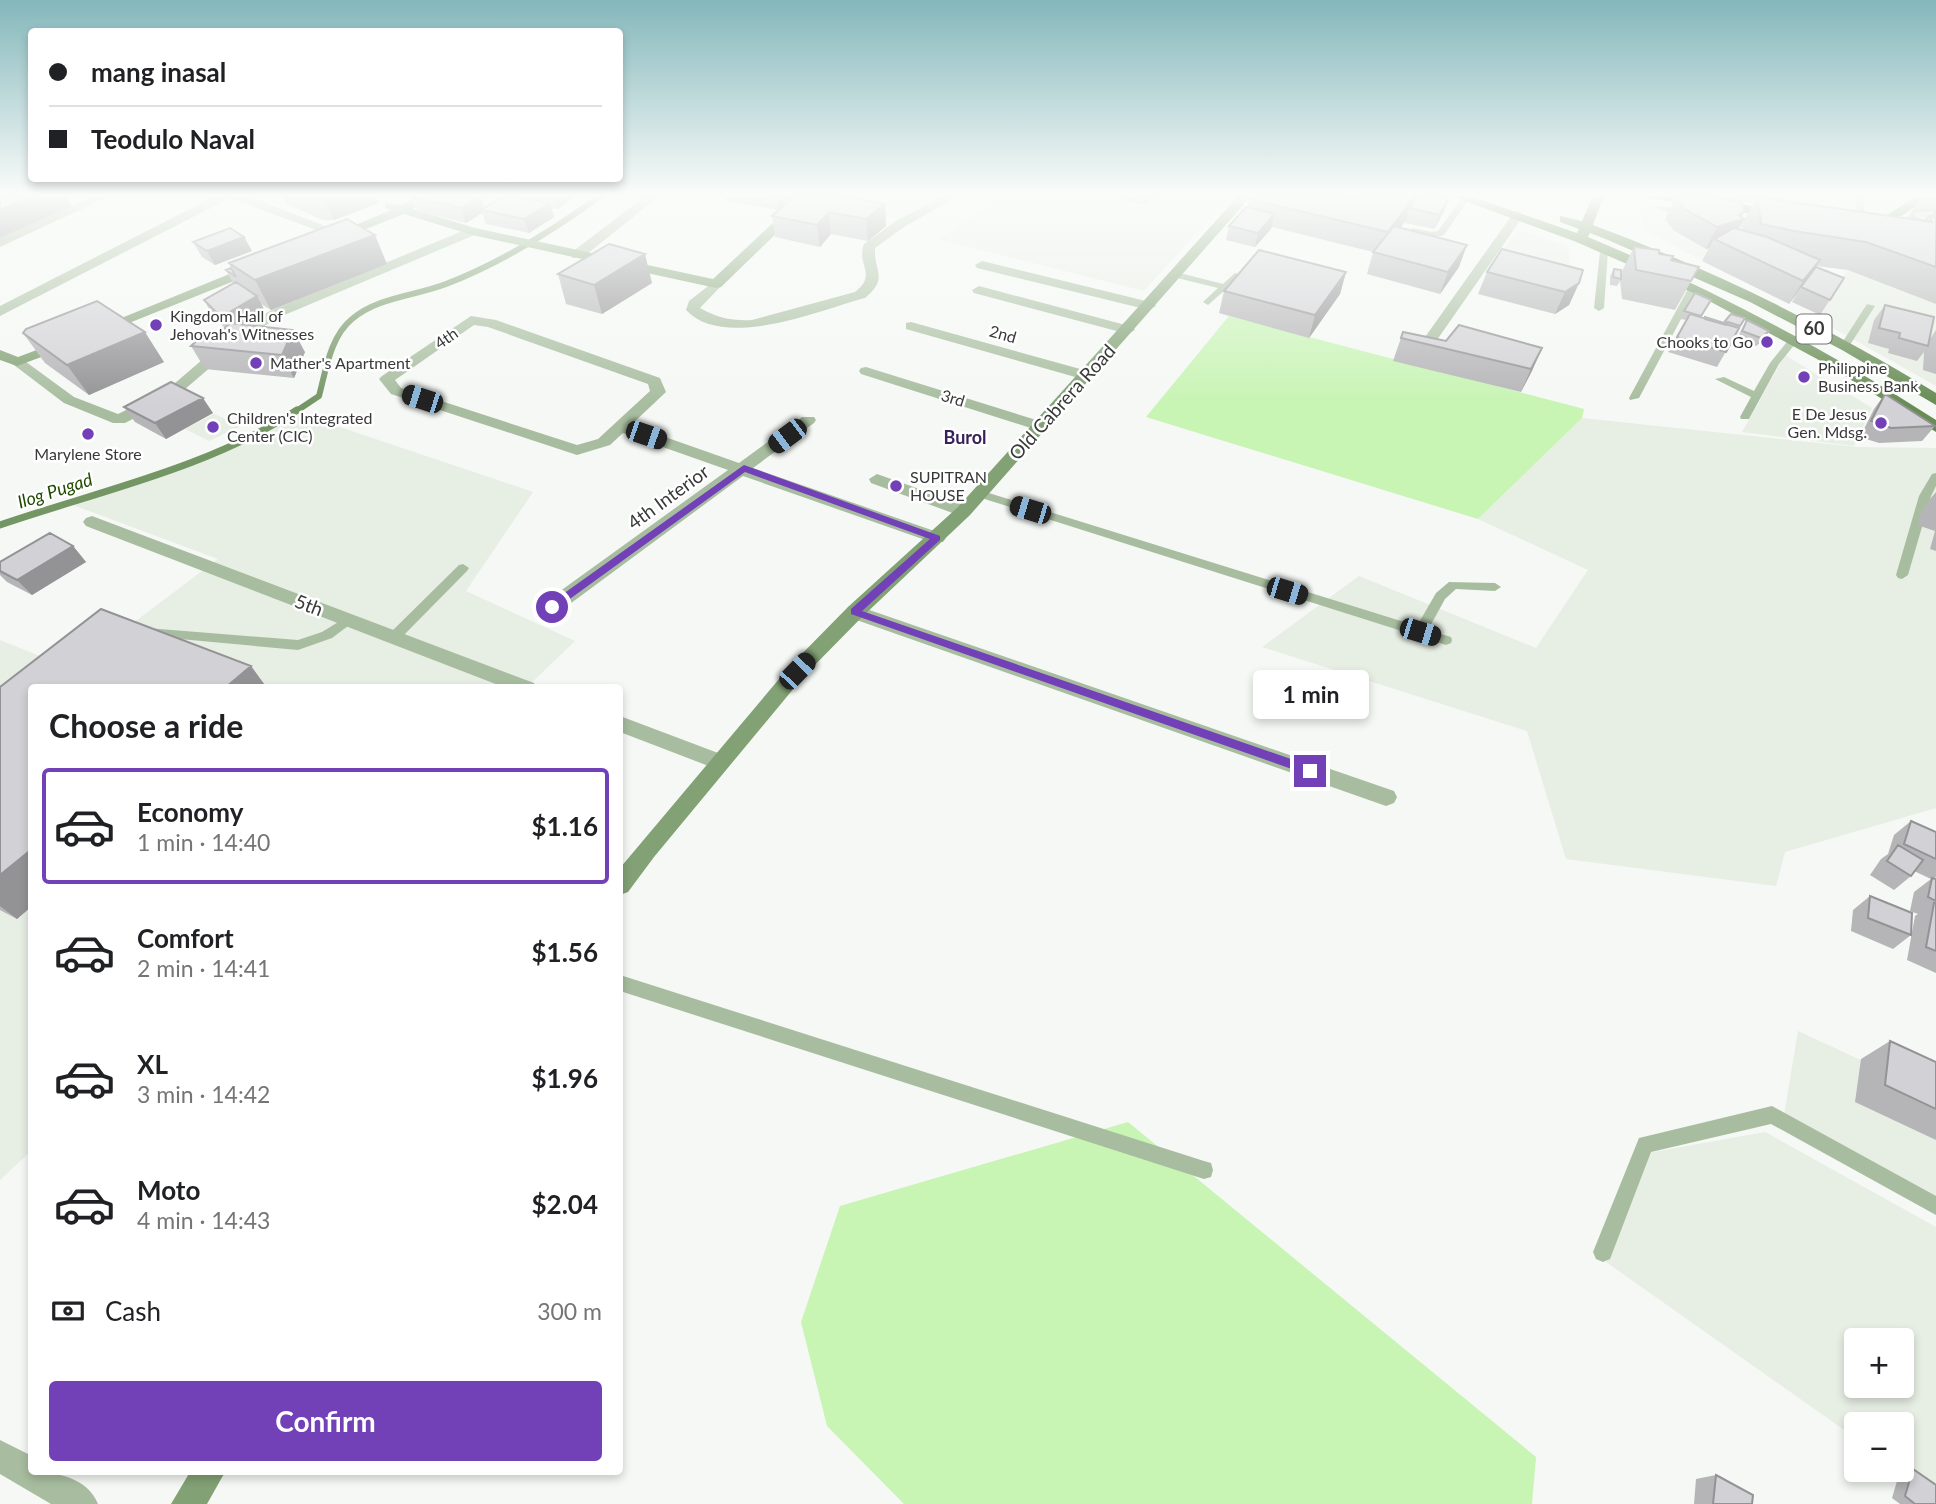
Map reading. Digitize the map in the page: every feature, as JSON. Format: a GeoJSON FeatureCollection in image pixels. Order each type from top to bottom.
{"type":"FeatureCollection","features":[{"type":"Feature","properties":{"kind":"main road","name":"60"},"geometry":{"type":"LineString","coordinates":[[1635,264],[1692,289],[1794,340],[1877,387],[1936,427]]}},
{"type":"Feature","properties":{"kind":"main road","name":"60"},"geometry":{"type":"LineString","coordinates":[[1677,264],[1697,271],[1845,346],[1936,400]]}},
{"type":"Feature","properties":{"kind":"street"},"geometry":{"type":"LineString","coordinates":[[0,312],[93,264]]}},
{"type":"Feature","properties":{"kind":"street"},"geometry":{"type":"LineString","coordinates":[[92,321],[250,264]]}},
{"type":"Feature","properties":{"kind":"street"},"geometry":{"type":"LineString","coordinates":[[7,357],[251,264]]}},
{"type":"Feature","properties":{"kind":"street"},"geometry":{"type":"LineString","coordinates":[[7,357],[69,400],[120,421],[172,393],[243,332],[277,313],[393,264]]}},
{"type":"Feature","properties":{"kind":"street"},"geometry":{"type":"LineString","coordinates":[[621,264],[716,284]]}},
{"type":"Feature","properties":{"kind":"street"},"geometry":{"type":"LineString","coordinates":[[738,264],[694,304],[693,310],[700,315],[736,326],[752,324],[860,295],[871,287],[875,278],[871,264]]}},
{"type":"Feature","properties":{"kind":"street","name":"Old Cabrera Road"},"geometry":{"type":"LineString","coordinates":[[623,882],[719,762],[797,671],[855,612],[964,511],[1185,264]]}},
{"type":"Feature","properties":{"kind":"street"},"geometry":{"type":"LineString","coordinates":[[1418,357],[1483,264]]}},
{"type":"Feature","properties":{"kind":"street"},"geometry":{"type":"LineString","coordinates":[[982,265],[1149,306]]}},
{"type":"Feature","properties":{"kind":"street"},"geometry":{"type":"LineString","coordinates":[[979,290],[1128,330]]}},
{"type":"Feature","properties":{"kind":"street","name":"4th"},"geometry":{"type":"LineString","coordinates":[[471,320],[491,323],[655,381],[658,392],[621,427],[604,442],[577,450],[396,390],[387,379],[471,320]]}},
{"type":"Feature","properties":{"kind":"street","name":"2nd"},"geometry":{"type":"LineString","coordinates":[[911,326],[1086,375]]}},
{"type":"Feature","properties":{"kind":"street"},"geometry":{"type":"LineString","coordinates":[[7,357],[66,330]]}},
{"type":"Feature","properties":{"kind":"street","name":"3rd"},"geometry":{"type":"LineString","coordinates":[[866,371],[1041,426]]}},
{"type":"Feature","properties":{"kind":"street","name":"4th Interior"},"geometry":{"type":"LineString","coordinates":[[552,607],[808,420]]}},
{"type":"Feature","properties":{"kind":"street"},"geometry":{"type":"LineString","coordinates":[[621,427],[937,538]]}},
{"type":"Feature","properties":{"kind":"street"},"geometry":{"type":"LineString","coordinates":[[877,479],[964,511]]}},
{"type":"Feature","properties":{"kind":"street","name":"5th"},"geometry":{"type":"LineString","coordinates":[[92,522],[517,684]]}},
{"type":"Feature","properties":{"kind":"street"},"geometry":{"type":"LineString","coordinates":[[855,612],[1386,797]]}},
{"type":"Feature","properties":{"kind":"street"},"geometry":{"type":"LineString","coordinates":[[623,724],[719,762]]}},
{"type":"Feature","properties":{"kind":"street"},"geometry":{"type":"LineString","coordinates":[[0,1456],[28,1472]]}},
{"type":"Feature","properties":{"kind":"street"},"geometry":{"type":"LineString","coordinates":[[32,1475],[82,1504]]}},
{"type":"Feature","properties":{"kind":"street"},"geometry":{"type":"LineString","coordinates":[[187,1504],[207,1475]]}},
{"type":"Feature","properties":{"kind":"lane"},"geometry":{"type":"LineString","coordinates":[[1599,308],[1602,264]]}},
{"type":"Feature","properties":{"kind":"lane"},"geometry":{"type":"LineString","coordinates":[[1176,275],[1223,287]]}},
{"type":"Feature","properties":{"kind":"lane"},"geometry":{"type":"LineString","coordinates":[[1208,302],[1238,275]]}},
{"type":"Feature","properties":{"kind":"lane"},"geometry":{"type":"LineString","coordinates":[[1634,398],[1692,289]]}},
{"type":"Feature","properties":{"kind":"lane"},"geometry":{"type":"LineString","coordinates":[[1845,346],[1870,306]]}},
{"type":"Feature","properties":{"kind":"lane"},"geometry":{"type":"LineString","coordinates":[[1745,418],[1775,363],[1794,340]]}},
{"type":"Feature","properties":{"kind":"lane"},"geometry":{"type":"LineString","coordinates":[[1720,379],[1757,396]]}},
{"type":"Feature","properties":{"kind":"lane"},"geometry":{"type":"LineString","coordinates":[[1902,575],[1925,496],[1936,476]]}},
{"type":"Feature","properties":{"kind":"lane"},"geometry":{"type":"LineString","coordinates":[[979,494],[1446,640]]}},
{"type":"Feature","properties":{"kind":"lane"},"geometry":{"type":"LineString","coordinates":[[394,637],[463,568]]}},
{"type":"Feature","properties":{"kind":"lane"},"geometry":{"type":"LineString","coordinates":[[1420,632],[1440,596],[1454,584],[1495,587]]}},
{"type":"Feature","properties":{"kind":"lane"},"geometry":{"type":"LineString","coordinates":[[131,634],[139,632],[298,645],[327,635],[348,620]]}},
{"type":"Feature","properties":{"kind":"lane"},"geometry":{"type":"LineString","coordinates":[[623,984],[1204,1170]]}},
{"type":"Feature","properties":{"kind":"lane"},"geometry":{"type":"LineString","coordinates":[[1603,1252],[1645,1144],[1772,1115],[1936,1206]]}},
{"type":"Feature","properties":{"kind":"shaded area"},"geometry":{"type":"Polygon","coordinates":[[[1037,264],[1168,264],[1144,291],[1037,264]]]}},
{"type":"Feature","properties":{"kind":"shaded area"},"geometry":{"type":"Polygon","coordinates":[[[1508,264],[1570,264],[1572,282],[1508,264]]]}},
{"type":"Feature","properties":{"kind":"shaded area"},"geometry":{"type":"Polygon","coordinates":[[[1806,264],[1936,264],[1936,386],[1817,319],[1847,270],[1806,264]]]}},
{"type":"Feature","properties":{"kind":"shaded area"},"geometry":{"type":"Polygon","coordinates":[[[1785,355],[1872,408],[1854,446],[1742,432],[1785,355]]]}},
{"type":"Feature","properties":{"kind":"shaded area"},"geometry":{"type":"Polygon","coordinates":[[[298,413],[533,492],[466,591],[575,641],[530,684],[28,684],[28,1154],[0,1180],[0,640],[72,669],[218,559],[73,505],[209,457],[265,432],[298,413]]]}},
{"type":"Feature","properties":{"kind":"shaded area","name":"Children's Integrated Center (CIC)"},"geometry":{"type":"Polygon","coordinates":[[[214,414],[241,426],[209,441],[185,429],[214,414]]]}},
{"type":"Feature","properties":{"kind":"shaded area"},"geometry":{"type":"Polygon","coordinates":[[[1582,418],[1857,447],[1936,448],[1936,808],[1785,852],[1776,886],[1566,859],[1527,731],[1262,647],[1359,576],[1536,648],[1588,570],[1478,519],[1582,418]]]}},
{"type":"Feature","properties":{"kind":"shaded area"},"geometry":{"type":"Polygon","coordinates":[[[1798,1031],[1936,1095],[1936,1199],[1783,1121],[1798,1031]]]}},
{"type":"Feature","properties":{"kind":"shaded area"},"geometry":{"type":"Polygon","coordinates":[[[1765,1132],[1936,1227],[1936,1495],[1914,1479],[1914,1412],[1844,1412],[1844,1430],[1606,1262],[1648,1153],[1765,1132]]]}},
{"type":"Feature","properties":{"kind":"green space"},"geometry":{"type":"Polygon","coordinates":[[[1229,316],[1584,409],[1582,418],[1478,519],[1146,417],[1229,316]]]}},
{"type":"Feature","properties":{"kind":"green space"},"geometry":{"type":"Polygon","coordinates":[[[1128,1122],[1536,1457],[1532,1504],[904,1504],[827,1426],[801,1322],[840,1206],[1128,1122]]]}},
{"type":"Feature","properties":{"kind":"building"},"geometry":{"type":"Polygon","coordinates":[[[231,264],[297,264],[255,280],[231,264]]]}},
{"type":"Feature","properties":{"kind":"building"},"geometry":{"type":"Polygon","coordinates":[[[575,264],[628,264],[594,285],[558,274],[575,264]]]}},
{"type":"Feature","properties":{"kind":"building"},"geometry":{"type":"Polygon","coordinates":[[[1247,264],[1315,264],[1346,272],[1315,315],[1224,291],[1247,264]]]}},
{"type":"Feature","properties":{"kind":"building"},"geometry":{"type":"Polygon","coordinates":[[[1419,264],[1453,264],[1448,272],[1419,264]]]}},
{"type":"Feature","properties":{"kind":"building"},"geometry":{"type":"Polygon","coordinates":[[[1492,264],[1561,264],[1583,270],[1579,283],[1565,292],[1487,272],[1492,264]]]}},
{"type":"Feature","properties":{"kind":"building"},"geometry":{"type":"Polygon","coordinates":[[[1635,264],[1688,264],[1699,267],[1691,281],[1636,270],[1635,264]]]}},
{"type":"Feature","properties":{"kind":"building"},"geometry":{"type":"Polygon","coordinates":[[[1767,264],[1817,264],[1803,281],[1767,264]]]}},
{"type":"Feature","properties":{"kind":"building"},"geometry":{"type":"Polygon","coordinates":[[[1816,267],[1844,278],[1830,300],[1801,287],[1816,267]]]}},
{"type":"Feature","properties":{"kind":"building"},"geometry":{"type":"Polygon","coordinates":[[[1614,269],[1621,270],[1621,279],[1613,277],[1614,269]]]}},
{"type":"Feature","properties":{"kind":"building"},"geometry":{"type":"Polygon","coordinates":[[[236,282],[257,296],[221,317],[204,300],[236,282]]]}},
{"type":"Feature","properties":{"kind":"building"},"geometry":{"type":"Polygon","coordinates":[[[1695,293],[1711,300],[1701,316],[1684,311],[1695,293]]]}},
{"type":"Feature","properties":{"kind":"building"},"geometry":{"type":"Polygon","coordinates":[[[97,301],[145,332],[67,365],[23,333],[26,329],[97,301]]]}},
{"type":"Feature","properties":{"kind":"building"},"geometry":{"type":"Polygon","coordinates":[[[1885,305],[1934,317],[1928,346],[1899,338],[1900,333],[1879,328],[1885,305]]]}},
{"type":"Feature","properties":{"kind":"building"},"geometry":{"type":"Polygon","coordinates":[[[1690,314],[1739,328],[1726,352],[1677,337],[1690,314]]]}},
{"type":"Feature","properties":{"kind":"building"},"geometry":{"type":"Polygon","coordinates":[[[1731,314],[1745,318],[1740,326],[1725,321],[1731,314]]]}},
{"type":"Feature","properties":{"kind":"building"},"geometry":{"type":"Polygon","coordinates":[[[1705,317],[1727,324],[1705,319],[1705,317]]]}},
{"type":"Feature","properties":{"kind":"building"},"geometry":{"type":"Polygon","coordinates":[[[1747,320],[1769,331],[1761,338],[1742,331],[1747,320]]]}},
{"type":"Feature","properties":{"kind":"building"},"geometry":{"type":"Polygon","coordinates":[[[230,323],[293,330],[282,355],[191,346],[205,333],[219,334],[230,323]]]}},
{"type":"Feature","properties":{"kind":"building"},"geometry":{"type":"Polygon","coordinates":[[[1459,325],[1542,348],[1531,369],[1401,338],[1403,332],[1446,341],[1459,325]]]}},
{"type":"Feature","properties":{"kind":"building"},"geometry":{"type":"Polygon","coordinates":[[[171,382],[203,398],[155,423],[124,407],[171,382]]]}},
{"type":"Feature","properties":{"kind":"building"},"geometry":{"type":"Polygon","coordinates":[[[1885,394],[1935,426],[1891,428],[1871,421],[1885,394]]]}},
{"type":"Feature","properties":{"kind":"building"},"geometry":{"type":"Polygon","coordinates":[[[50,533],[73,546],[17,580],[0,571],[0,562],[50,533]]]}},
{"type":"Feature","properties":{"kind":"building"},"geometry":{"type":"Polygon","coordinates":[[[101,609],[251,666],[230,684],[28,684],[28,852],[0,875],[0,687],[101,609]]]}},
{"type":"Feature","properties":{"kind":"building"},"geometry":{"type":"Polygon","coordinates":[[[1911,821],[1936,832],[1936,859],[1904,844],[1911,821]]]}},
{"type":"Feature","properties":{"kind":"building"},"geometry":{"type":"Polygon","coordinates":[[[1898,845],[1923,860],[1911,876],[1887,861],[1898,845]]]}},
{"type":"Feature","properties":{"kind":"building"},"geometry":{"type":"Polygon","coordinates":[[[1932,878],[1936,879],[1936,901],[1928,897],[1932,878]]]}},
{"type":"Feature","properties":{"kind":"building"},"geometry":{"type":"Polygon","coordinates":[[[1870,896],[1912,913],[1911,935],[1868,918],[1870,896]]]}},
{"type":"Feature","properties":{"kind":"building"},"geometry":{"type":"Polygon","coordinates":[[[1936,903],[1936,951],[1926,947],[1936,903]]]}},
{"type":"Feature","properties":{"kind":"building"},"geometry":{"type":"Polygon","coordinates":[[[1890,1041],[1936,1062],[1936,1109],[1885,1085],[1890,1041]]]}},
{"type":"Feature","properties":{"kind":"building"},"geometry":{"type":"Polygon","coordinates":[[[1914,1470],[1936,1485],[1936,1504],[1915,1504],[1905,1496],[1909,1482],[1914,1482],[1914,1470]]]}},
{"type":"Feature","properties":{"kind":"building"},"geometry":{"type":"Polygon","coordinates":[[[1716,1475],[1753,1495],[1752,1504],[1713,1504],[1716,1475]]]}},
{"type":"Feature","properties":{"kind":"waterway","name":"Ilog Pugad"},"geometry":{"type":"LineString","coordinates":[[295,412],[319,396],[334,344],[352,319],[385,301],[446,284],[491,264]]}},
{"type":"Feature","properties":{"kind":"waterway","name":"Ilog Pugad"},"geometry":{"type":"LineString","coordinates":[[0,525],[190,463],[227,448],[297,410]]}},
{"type":"Feature","properties":{"kind":"place","name":"Kingdom Hall of Jehovah's Witnesses"},"geometry":{"type":"Point","coordinates":[156,325]}},
{"type":"Feature","properties":{"kind":"place","name":"Chooks to Go"},"geometry":{"type":"Point","coordinates":[1767,342]}},
{"type":"Feature","properties":{"kind":"place","name":"Mather's Apartment"},"geometry":{"type":"Point","coordinates":[256,363]}},
{"type":"Feature","properties":{"kind":"place","name":"Philippine Business Bank"},"geometry":{"type":"Point","coordinates":[1804,377]}},
{"type":"Feature","properties":{"kind":"place","name":"E De Jesus Gen. Mdsg."},"geometry":{"type":"Point","coordinates":[1881,423]}},
{"type":"Feature","properties":{"kind":"place","name":"Children's Integrated Center (CIC)"},"geometry":{"type":"Point","coordinates":[213,427]}},
{"type":"Feature","properties":{"kind":"place","name":"Marylene Store"},"geometry":{"type":"Point","coordinates":[88,434]}},
{"type":"Feature","properties":{"kind":"place","name":"SUPITRAN HOUSE"},"geometry":{"type":"Point","coordinates":[896,486]}},
{"type":"Feature","properties":{"kind":"district","name":"Burol"},"geometry":{"type":"Point","coordinates":[965,438]}},
{"type":"Feature","properties":{"kind":"route"},"geometry":{"type":"LineString","coordinates":[[552,607],[744,468],[937,538],[855,612],[1310,771]]}}]}
